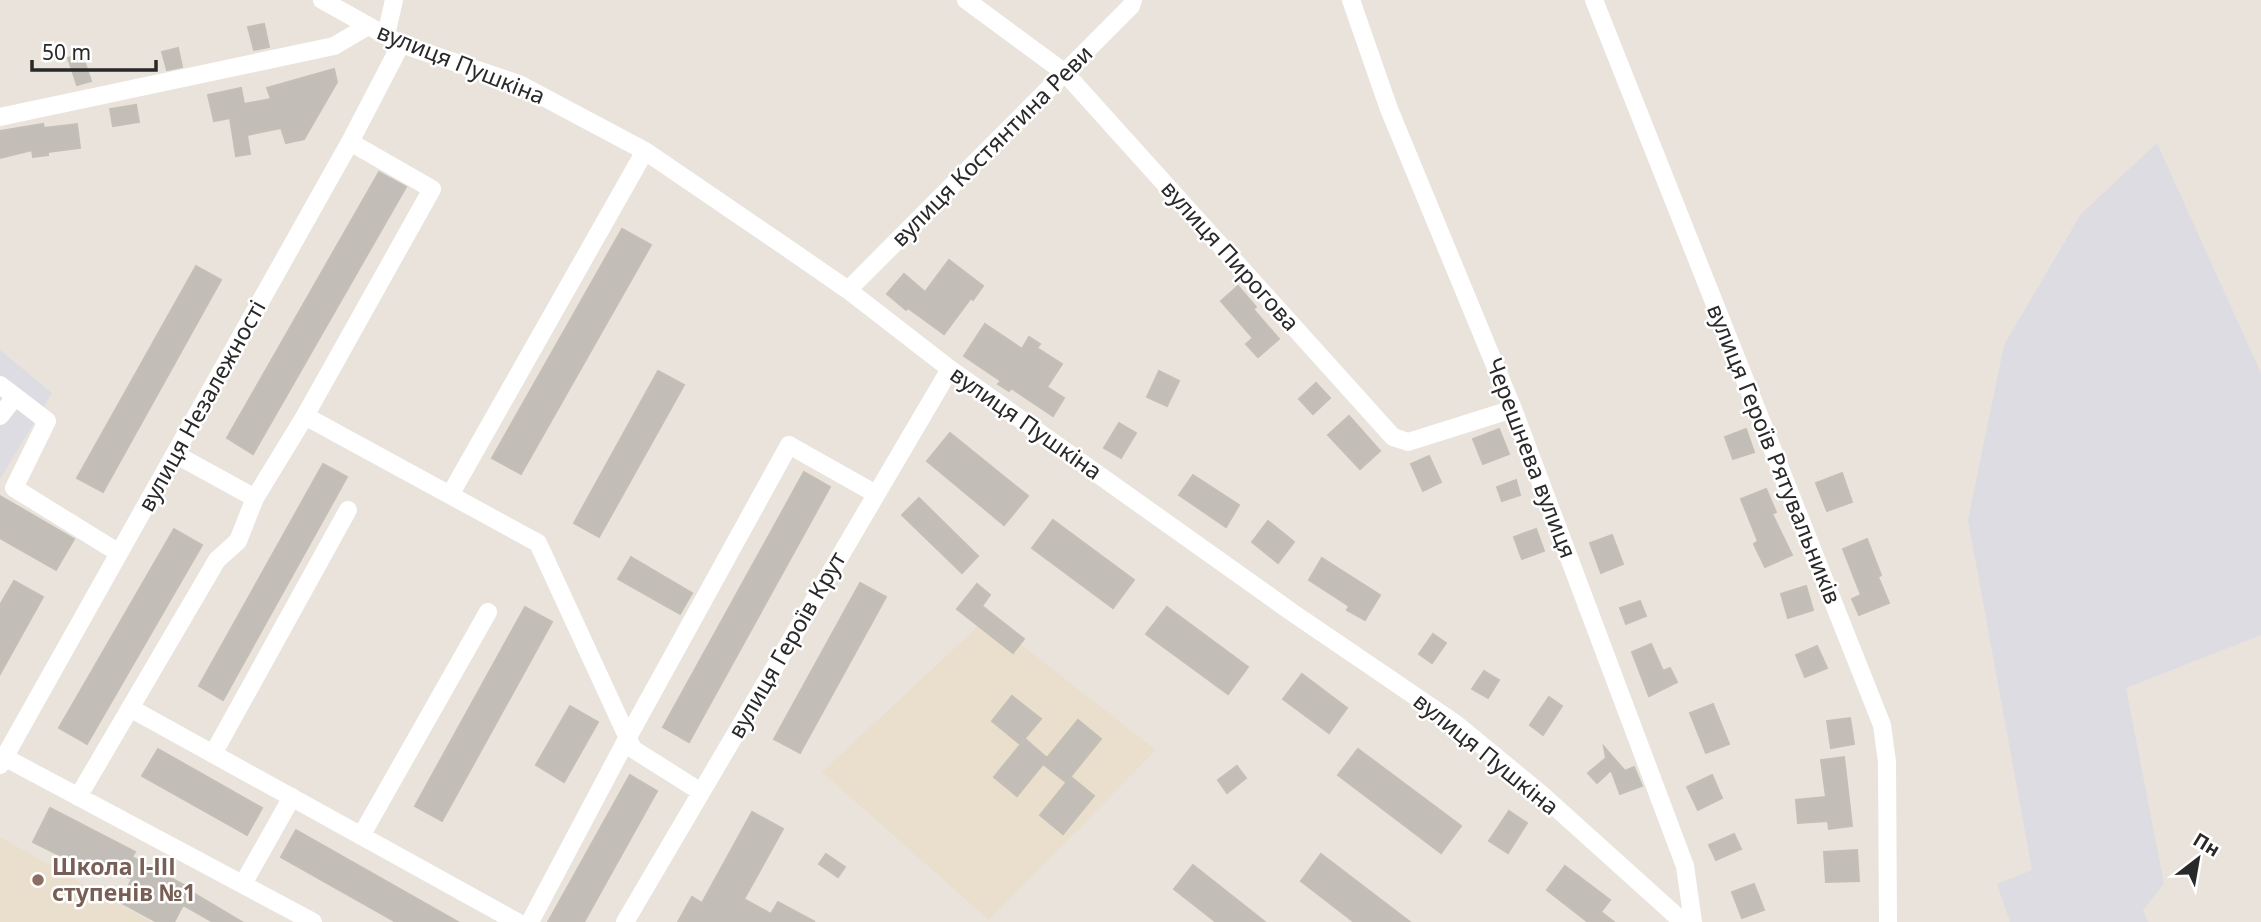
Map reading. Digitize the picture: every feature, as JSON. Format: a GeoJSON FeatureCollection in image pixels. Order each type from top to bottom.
{"type":"FeatureCollection","features":[{"type":"Feature","properties":{"kind":"street","name":"вулиця Пушкіна"},"geometry":{"type":"LineString","coordinates":[[322,0],[394,40],[519,84],[645,151],[848,290],[950,369],[1293,613],[1456,724],[1541,794],[1682,922]]}},
{"type":"Feature","properties":{"kind":"street","name":"вулиця Незалежності"},"geometry":{"type":"LineString","coordinates":[[2,761],[350,142],[394,40],[394,0]]}},
{"type":"Feature","properties":{"kind":"street","name":"вулиця Пирогова"},"geometry":{"type":"LineString","coordinates":[[966,0],[1065,73],[1393,437],[1408,442],[1513,409]]}},
{"type":"Feature","properties":{"kind":"street","name":"вулиця Костянтина Реви"},"geometry":{"type":"LineString","coordinates":[[848,290],[1131,6],[1133,0]]}},
{"type":"Feature","properties":{"kind":"street","name":"Черешнева вулиця"},"geometry":{"type":"LineString","coordinates":[[1351,0],[1389,109],[1513,409],[1685,866],[1693,922]]}},
{"type":"Feature","properties":{"kind":"street","name":"вулиця Героїв Рятувальників"},"geometry":{"type":"LineString","coordinates":[[1594,0],[1882,725],[1887,762],[1888,922]]}},
{"type":"Feature","properties":{"kind":"street"},"geometry":{"type":"LineString","coordinates":[[0,117],[334,46],[368,26]]}},
{"type":"Feature","properties":{"kind":"street"},"geometry":{"type":"LineString","coordinates":[[78,797],[217,560],[238,541],[255,498],[305,416],[432,189],[350,142]]}},
{"type":"Feature","properties":{"kind":"street"},"geometry":{"type":"LineString","coordinates":[[450,495],[645,151]]}},
{"type":"Feature","properties":{"kind":"street","name":"вулиця Героїв Крут"},"geometry":{"type":"LineString","coordinates":[[625,922],[950,369]]}},
{"type":"Feature","properties":{"kind":"street"},"geometry":{"type":"LineString","coordinates":[[0,385],[47,421],[14,488],[119,553]]}},
{"type":"Feature","properties":{"kind":"street"},"geometry":{"type":"LineString","coordinates":[[0,416],[15,397]]}},
{"type":"Feature","properties":{"kind":"street"},"geometry":{"type":"LineString","coordinates":[[305,416],[538,543],[633,749],[701,792]]}},
{"type":"Feature","properties":{"kind":"street"},"geometry":{"type":"LineString","coordinates":[[530,922],[628,737],[789,445],[876,494]]}},
{"type":"Feature","properties":{"kind":"street"},"geometry":{"type":"LineString","coordinates":[[175,454],[255,498]]}},
{"type":"Feature","properties":{"kind":"street"},"geometry":{"type":"LineString","coordinates":[[212,754],[348,510]]}},
{"type":"Feature","properties":{"kind":"street"},"geometry":{"type":"LineString","coordinates":[[361,836],[488,612]]}},
{"type":"Feature","properties":{"kind":"street"},"geometry":{"type":"LineString","coordinates":[[130,708],[517,922]]}},
{"type":"Feature","properties":{"kind":"street"},"geometry":{"type":"LineString","coordinates":[[2,761],[78,797],[313,922]]}},
{"type":"Feature","properties":{"kind":"street"},"geometry":{"type":"LineString","coordinates":[[243,884],[292,797]]}},
{"type":"Feature","properties":{"kind":"shaded area"},"geometry":{"type":"Polygon","coordinates":[[[2157,143],[2261,373],[2261,635],[2126,688],[2164,884],[2143,910],[2148,922],[2010,922],[1997,884],[2032,870],[1968,520],[2004,345],[2081,214],[2157,143]]]}},
{"type":"Feature","properties":{"kind":"shaded area"},"geometry":{"type":"Polygon","coordinates":[[[0,350],[52,393],[0,479],[0,350]]]}},
{"type":"Feature","properties":{"kind":"shaded area"},"geometry":{"type":"Polygon","coordinates":[[[987,618],[1156,750],[989,920],[822,772],[987,618]]]}},
{"type":"Feature","properties":{"kind":"shaded area","name":"Школа І-ІІІ ступенів №1"},"geometry":{"type":"Polygon","coordinates":[[[0,837],[151,922],[0,922],[0,837]]]}},
{"type":"Feature","properties":{"kind":"building"},"geometry":{"type":"Polygon","coordinates":[[[264,24],[269,47],[254,50],[248,27],[264,24]]]}},
{"type":"Feature","properties":{"kind":"building"},"geometry":{"type":"Polygon","coordinates":[[[178,48],[182,67],[167,70],[162,52],[178,48]]]}},
{"type":"Feature","properties":{"kind":"building"},"geometry":{"type":"Polygon","coordinates":[[[82,54],[91,81],[77,85],[68,58],[82,54]]]}},
{"type":"Feature","properties":{"kind":"building"},"geometry":{"type":"Polygon","coordinates":[[[334,69],[337,82],[304,139],[286,143],[281,128],[247,135],[250,154],[236,156],[230,118],[214,121],[208,95],[241,88],[244,104],[271,99],[267,88],[334,69]]]}},
{"type":"Feature","properties":{"kind":"building"},"geometry":{"type":"Polygon","coordinates":[[[136,105],[139,122],[113,126],[110,109],[136,105]]]}},
{"type":"Feature","properties":{"kind":"building"},"geometry":{"type":"Polygon","coordinates":[[[43,124],[44,128],[77,124],[80,148],[33,157],[32,150],[0,158],[0,131],[43,124]]]}},
{"type":"Feature","properties":{"kind":"building"},"geometry":{"type":"Polygon","coordinates":[[[379,172],[406,187],[253,454],[227,438],[379,172]]]}},
{"type":"Feature","properties":{"kind":"building"},"geometry":{"type":"Polygon","coordinates":[[[622,229],[651,245],[521,474],[492,458],[622,229]]]}},
{"type":"Feature","properties":{"kind":"building"},"geometry":{"type":"Polygon","coordinates":[[[949,260],[983,286],[944,334],[908,308],[906,310],[887,294],[904,274],[925,292],[949,260]]]}},
{"type":"Feature","properties":{"kind":"building"},"geometry":{"type":"Polygon","coordinates":[[[196,266],[221,280],[103,492],[77,478],[196,266]]]}},
{"type":"Feature","properties":{"kind":"building"},"geometry":{"type":"Polygon","coordinates":[[[1238,286],[1256,307],[1253,309],[1279,339],[1258,357],[1246,344],[1253,338],[1221,301],[1238,286]]]}},
{"type":"Feature","properties":{"kind":"building"},"geometry":{"type":"Polygon","coordinates":[[[985,324],[1022,349],[1029,337],[1040,344],[1037,348],[1062,364],[1047,387],[1064,398],[1053,416],[1011,388],[1009,391],[998,384],[1001,381],[964,356],[985,324]]]}},
{"type":"Feature","properties":{"kind":"building"},"geometry":{"type":"Polygon","coordinates":[[[658,371],[684,385],[599,537],[574,523],[658,371]]]}},
{"type":"Feature","properties":{"kind":"building"},"geometry":{"type":"Polygon","coordinates":[[[1159,371],[1179,381],[1167,406],[1147,397],[1159,371]]]}},
{"type":"Feature","properties":{"kind":"building"},"geometry":{"type":"Polygon","coordinates":[[[1316,383],[1330,398],[1313,414],[1299,399],[1316,383]]]}},
{"type":"Feature","properties":{"kind":"building"},"geometry":{"type":"Polygon","coordinates":[[[1349,416],[1380,451],[1360,469],[1328,435],[1349,416]]]}},
{"type":"Feature","properties":{"kind":"building"},"geometry":{"type":"Polygon","coordinates":[[[1119,423],[1136,433],[1121,458],[1104,448],[1119,423]]]}},
{"type":"Feature","properties":{"kind":"building"},"geometry":{"type":"Polygon","coordinates":[[[1499,429],[1509,454],[1483,464],[1473,439],[1499,429]]]}},
{"type":"Feature","properties":{"kind":"building"},"geometry":{"type":"Polygon","coordinates":[[[1746,429],[1754,452],[1733,459],[1725,437],[1746,429]]]}},
{"type":"Feature","properties":{"kind":"building"},"geometry":{"type":"Polygon","coordinates":[[[950,433],[1028,496],[1004,525],[927,461],[950,433]]]}},
{"type":"Feature","properties":{"kind":"building"},"geometry":{"type":"Polygon","coordinates":[[[1429,456],[1441,482],[1423,491],[1411,464],[1429,456]]]}},
{"type":"Feature","properties":{"kind":"building"},"geometry":{"type":"Polygon","coordinates":[[[323,464],[347,477],[223,700],[199,686],[323,464]]]}},
{"type":"Feature","properties":{"kind":"building"},"geometry":{"type":"Polygon","coordinates":[[[804,472],[830,487],[689,742],[663,727],[804,472]]]}},
{"type":"Feature","properties":{"kind":"building"},"geometry":{"type":"Polygon","coordinates":[[[1842,473],[1852,502],[1827,511],[1816,483],[1842,473]]]}},
{"type":"Feature","properties":{"kind":"building"},"geometry":{"type":"Polygon","coordinates":[[[1193,475],[1239,505],[1226,527],[1179,495],[1193,475]]]}},
{"type":"Feature","properties":{"kind":"building"},"geometry":{"type":"Polygon","coordinates":[[[1516,480],[1520,495],[1502,501],[1497,487],[1516,480]]]}},
{"type":"Feature","properties":{"kind":"building"},"geometry":{"type":"Polygon","coordinates":[[[1766,489],[1776,512],[1772,514],[1792,555],[1765,567],[1754,544],[1758,541],[1741,499],[1766,489]]]}},
{"type":"Feature","properties":{"kind":"building"},"geometry":{"type":"Polygon","coordinates":[[[0,496],[74,539],[56,570],[0,538],[0,496]]]}},
{"type":"Feature","properties":{"kind":"building"},"geometry":{"type":"Polygon","coordinates":[[[919,498],[978,556],[962,573],[902,515],[919,498]]]}},
{"type":"Feature","properties":{"kind":"building"},"geometry":{"type":"Polygon","coordinates":[[[1053,520],[1134,580],[1113,608],[1032,548],[1053,520]]]}},
{"type":"Feature","properties":{"kind":"building"},"geometry":{"type":"Polygon","coordinates":[[[1268,521],[1294,542],[1278,563],[1252,542],[1268,521]]]}},
{"type":"Feature","properties":{"kind":"building"},"geometry":{"type":"Polygon","coordinates":[[[174,529],[202,545],[87,744],[59,728],[174,529]]]}},
{"type":"Feature","properties":{"kind":"building"},"geometry":{"type":"Polygon","coordinates":[[[1536,529],[1544,551],[1522,559],[1514,537],[1536,529]]]}},
{"type":"Feature","properties":{"kind":"building"},"geometry":{"type":"Polygon","coordinates":[[[1612,535],[1623,564],[1601,573],[1590,543],[1612,535]]]}},
{"type":"Feature","properties":{"kind":"building"},"geometry":{"type":"Polygon","coordinates":[[[1867,539],[1889,603],[1859,615],[1852,599],[1861,595],[1843,549],[1867,539]]]}},
{"type":"Feature","properties":{"kind":"building"},"geometry":{"type":"Polygon","coordinates":[[[631,557],[692,593],[680,614],[618,579],[631,557]]]}},
{"type":"Feature","properties":{"kind":"building"},"geometry":{"type":"Polygon","coordinates":[[[1322,558],[1380,595],[1365,620],[1347,610],[1349,606],[1309,580],[1322,558]]]}},
{"type":"Feature","properties":{"kind":"building"},"geometry":{"type":"Polygon","coordinates":[[[14,581],[43,597],[0,674],[0,605],[14,581]]]}},
{"type":"Feature","properties":{"kind":"building"},"geometry":{"type":"Polygon","coordinates":[[[860,583],[886,597],[800,753],[774,739],[860,583]]]}},
{"type":"Feature","properties":{"kind":"building"},"geometry":{"type":"Polygon","coordinates":[[[977,584],[990,595],[982,606],[1024,639],[1013,653],[957,609],[977,584]]]}},
{"type":"Feature","properties":{"kind":"building"},"geometry":{"type":"Polygon","coordinates":[[[1806,586],[1813,610],[1788,618],[1781,594],[1806,586]]]}},
{"type":"Feature","properties":{"kind":"building"},"geometry":{"type":"Polygon","coordinates":[[[1640,601],[1646,616],[1626,624],[1620,608],[1640,601]]]}},
{"type":"Feature","properties":{"kind":"building"},"geometry":{"type":"Polygon","coordinates":[[[525,607],[552,622],[442,821],[415,806],[525,607]]]}},
{"type":"Feature","properties":{"kind":"building"},"geometry":{"type":"Polygon","coordinates":[[[1167,607],[1248,667],[1228,694],[1146,634],[1167,607]]]}},
{"type":"Feature","properties":{"kind":"building"},"geometry":{"type":"Polygon","coordinates":[[[1433,634],[1446,643],[1432,663],[1419,654],[1433,634]]]}},
{"type":"Feature","properties":{"kind":"building"},"geometry":{"type":"Polygon","coordinates":[[[1651,644],[1663,671],[1670,668],[1677,682],[1649,696],[1632,652],[1651,644]]]}},
{"type":"Feature","properties":{"kind":"building"},"geometry":{"type":"Polygon","coordinates":[[[1817,646],[1827,668],[1805,677],[1796,655],[1817,646]]]}},
{"type":"Feature","properties":{"kind":"building"},"geometry":{"type":"Polygon","coordinates":[[[1484,671],[1499,680],[1488,698],[1472,689],[1484,671]]]}},
{"type":"Feature","properties":{"kind":"building"},"geometry":{"type":"Polygon","coordinates":[[[1302,674],[1347,708],[1329,733],[1283,699],[1302,674]]]}},
{"type":"Feature","properties":{"kind":"building"},"geometry":{"type":"Polygon","coordinates":[[[1012,696],[1041,719],[1020,744],[992,721],[1012,696]]]}},
{"type":"Feature","properties":{"kind":"building"},"geometry":{"type":"Polygon","coordinates":[[[1549,697],[1562,706],[1543,735],[1530,725],[1549,697]]]}},
{"type":"Feature","properties":{"kind":"building"},"geometry":{"type":"Polygon","coordinates":[[[1713,704],[1729,744],[1706,753],[1690,713],[1713,704]]]}},
{"type":"Feature","properties":{"kind":"building"},"geometry":{"type":"Polygon","coordinates":[[[570,706],[598,722],[564,782],[536,765],[570,706]]]}},
{"type":"Feature","properties":{"kind":"building"},"geometry":{"type":"Polygon","coordinates":[[[1850,718],[1854,744],[1831,748],[1827,721],[1850,718]]]}},
{"type":"Feature","properties":{"kind":"building"},"geometry":{"type":"Polygon","coordinates":[[[1078,720],[1101,739],[1066,782],[1043,764],[1017,796],[994,777],[1025,739],[1047,758],[1078,720]]]}},
{"type":"Feature","properties":{"kind":"building"},"geometry":{"type":"Polygon","coordinates":[[[1604,747],[1625,771],[1634,767],[1642,786],[1620,794],[1611,770],[1597,783],[1588,773],[1606,758],[1604,747]]]}},
{"type":"Feature","properties":{"kind":"building"},"geometry":{"type":"Polygon","coordinates":[[[158,749],[262,808],[247,835],[142,776],[158,749]]]}},
{"type":"Feature","properties":{"kind":"building"},"geometry":{"type":"Polygon","coordinates":[[[1358,749],[1461,826],[1441,853],[1338,775],[1358,749]]]}},
{"type":"Feature","properties":{"kind":"building"},"geometry":{"type":"Polygon","coordinates":[[[1844,757],[1852,826],[1829,829],[1828,821],[1798,823],[1796,800],[1826,797],[1821,760],[1844,757]]]}},
{"type":"Feature","properties":{"kind":"building"},"geometry":{"type":"Polygon","coordinates":[[[1237,766],[1246,778],[1227,793],[1218,780],[1237,766]]]}},
{"type":"Feature","properties":{"kind":"building"},"geometry":{"type":"Polygon","coordinates":[[[630,775],[657,791],[584,922],[548,922],[630,775]]]}},
{"type":"Feature","properties":{"kind":"building"},"geometry":{"type":"Polygon","coordinates":[[[1712,775],[1722,798],[1698,810],[1687,787],[1712,775]]]}},
{"type":"Feature","properties":{"kind":"building"},"geometry":{"type":"Polygon","coordinates":[[[1071,777],[1094,796],[1063,834],[1040,815],[1071,777]]]}},
{"type":"Feature","properties":{"kind":"building"},"geometry":{"type":"Polygon","coordinates":[[[50,808],[135,852],[132,857],[191,889],[190,891],[242,922],[213,922],[183,905],[174,922],[157,922],[120,902],[132,879],[90,858],[85,868],[33,842],[50,808]]]}},
{"type":"Feature","properties":{"kind":"building"},"geometry":{"type":"Polygon","coordinates":[[[1509,811],[1527,823],[1508,853],[1489,841],[1509,811]]]}},
{"type":"Feature","properties":{"kind":"building"},"geometry":{"type":"Polygon","coordinates":[[[752,812],[783,829],[744,899],[771,914],[778,902],[815,922],[678,922],[692,897],[702,903],[752,812]]]}},
{"type":"Feature","properties":{"kind":"building"},"geometry":{"type":"Polygon","coordinates":[[[296,830],[458,922],[396,922],[281,857],[296,830]]]}},
{"type":"Feature","properties":{"kind":"building"},"geometry":{"type":"Polygon","coordinates":[[[1734,834],[1741,849],[1716,860],[1709,845],[1734,834]]]}},
{"type":"Feature","properties":{"kind":"building"},"geometry":{"type":"Polygon","coordinates":[[[1857,850],[1859,881],[1826,882],[1824,852],[1857,850]]]}},
{"type":"Feature","properties":{"kind":"building"},"geometry":{"type":"Polygon","coordinates":[[[826,854],[845,867],[838,877],[819,864],[826,854]]]}},
{"type":"Feature","properties":{"kind":"building"},"geometry":{"type":"Polygon","coordinates":[[[1321,854],[1410,922],[1354,922],[1301,881],[1321,854]]]}},
{"type":"Feature","properties":{"kind":"building"},"geometry":{"type":"Polygon","coordinates":[[[1193,865],[1265,922],[1216,922],[1174,889],[1193,865]]]}},
{"type":"Feature","properties":{"kind":"building"},"geometry":{"type":"Polygon","coordinates":[[[1565,866],[1610,900],[1601,912],[1614,922],[1588,922],[1547,890],[1565,866]]]}},
{"type":"Feature","properties":{"kind":"building"},"geometry":{"type":"Polygon","coordinates":[[[1754,884],[1764,910],[1742,918],[1732,892],[1754,884]]]}},
{"type":"Feature","properties":{"kind":"place","name":"Школа І-ІІІ ступенів №1"},"geometry":{"type":"Point","coordinates":[38,880]}}]}
